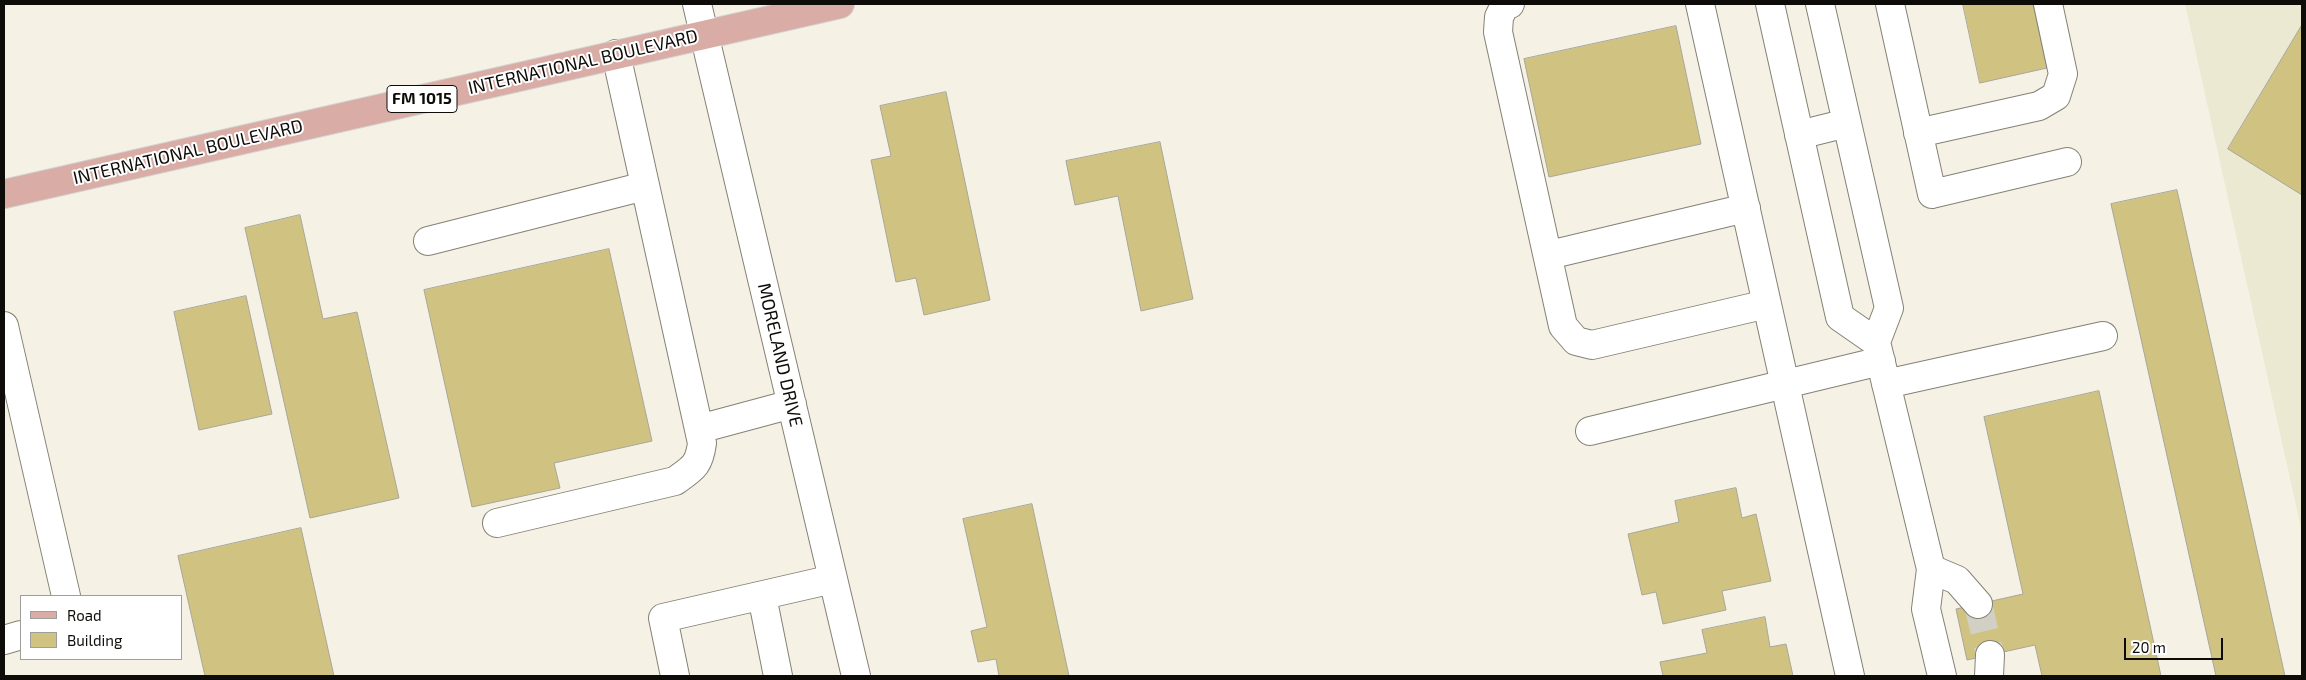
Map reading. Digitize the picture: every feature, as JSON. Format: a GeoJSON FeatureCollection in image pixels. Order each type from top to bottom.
{"type":"FeatureCollection","features":[{"type":"Feature","properties":{"kind":"main road","name":"INTERNATIONAL BOULEVARD"},"geometry":{"type":"LineString","coordinates":[[4,194],[840,4]]}},
{"type":"Feature","properties":{"kind":"street","name":"MORELAND DRIVE"},"geometry":{"type":"LineString","coordinates":[[698,4],[856,676]]}},
{"type":"Feature","properties":{"kind":"street"},"geometry":{"type":"LineString","coordinates":[[1510,4],[1506,5],[1499,17],[1498,32],[1563,326],[1576,341],[1592,345],[1767,304]]}},
{"type":"Feature","properties":{"kind":"street"},"geometry":{"type":"LineString","coordinates":[[1700,4],[1850,676]]}},
{"type":"Feature","properties":{"kind":"street"},"geometry":{"type":"LineString","coordinates":[[1770,4],[1840,317],[1881,363]]}},
{"type":"Feature","properties":{"kind":"street"},"geometry":{"type":"LineString","coordinates":[[1820,4],[1889,308],[1881,363],[1931,569],[1926,609],[1942,676]]}},
{"type":"Feature","properties":{"kind":"street"},"geometry":{"type":"LineString","coordinates":[[1890,4],[1932,194],[2067,162]]}},
{"type":"Feature","properties":{"kind":"street"},"geometry":{"type":"LineString","coordinates":[[1918,133],[2039,106],[2056,96],[2063,74],[2048,4]]}},
{"type":"Feature","properties":{"kind":"street"},"geometry":{"type":"LineString","coordinates":[[497,523],[675,481],[690,471],[700,460],[702,443],[616,54]]}},
{"type":"Feature","properties":{"kind":"street"},"geometry":{"type":"LineString","coordinates":[[1799,135],[1847,124]]}},
{"type":"Feature","properties":{"kind":"street"},"geometry":{"type":"LineString","coordinates":[[428,241],[645,186]]}},
{"type":"Feature","properties":{"kind":"street"},"geometry":{"type":"LineString","coordinates":[[1548,255],[1746,208]]}},
{"type":"Feature","properties":{"kind":"street"},"geometry":{"type":"LineString","coordinates":[[4,327],[9,372],[66,595]]}},
{"type":"Feature","properties":{"kind":"street"},"geometry":{"type":"LineString","coordinates":[[1590,431],[1881,363],[2103,336]]}},
{"type":"Feature","properties":{"kind":"street"},"geometry":{"type":"LineString","coordinates":[[699,429],[792,404]]}},
{"type":"Feature","properties":{"kind":"street"},"geometry":{"type":"LineString","coordinates":[[1931,569],[1957,580],[1978,604]]}},
{"type":"Feature","properties":{"kind":"street"},"geometry":{"type":"LineString","coordinates":[[675,676],[663,618],[833,579]]}},
{"type":"Feature","properties":{"kind":"street"},"geometry":{"type":"LineString","coordinates":[[762,596],[778,676]]}},
{"type":"Feature","properties":{"kind":"street"},"geometry":{"type":"LineString","coordinates":[[4,640],[20,635]]}},
{"type":"Feature","properties":{"kind":"shaded area"},"geometry":{"type":"Polygon","coordinates":[[[2185,4],[2302,4],[2302,533],[2185,4]]]}},
{"type":"Feature","properties":{"kind":"building"},"geometry":{"type":"Polygon","coordinates":[[[1963,4],[2033,4],[2047,68],[1980,83],[1963,4]]]}},
{"type":"Feature","properties":{"kind":"building"},"geometry":{"type":"Polygon","coordinates":[[[2302,25],[2302,195],[2228,149],[2302,25]]]}},
{"type":"Feature","properties":{"kind":"building"},"geometry":{"type":"Polygon","coordinates":[[[1676,26],[1701,144],[1549,177],[1524,59],[1676,26]]]}},
{"type":"Feature","properties":{"kind":"building"},"geometry":{"type":"Polygon","coordinates":[[[946,92],[990,300],[924,315],[916,278],[896,282],[871,160],[891,156],[880,106],[946,92]]]}},
{"type":"Feature","properties":{"kind":"building"},"geometry":{"type":"Polygon","coordinates":[[[1160,142],[1193,299],[1141,311],[1118,196],[1075,205],[1066,161],[1160,142]]]}},
{"type":"Feature","properties":{"kind":"building"},"geometry":{"type":"Polygon","coordinates":[[[2177,190],[2285,676],[2216,676],[2111,204],[2177,190]]]}},
{"type":"Feature","properties":{"kind":"building"},"geometry":{"type":"Polygon","coordinates":[[[300,215],[323,319],[357,312],[399,498],[310,518],[245,228],[300,215]]]}},
{"type":"Feature","properties":{"kind":"building"},"geometry":{"type":"Polygon","coordinates":[[[609,249],[652,441],[554,463],[560,488],[472,507],[424,290],[609,249]]]}},
{"type":"Feature","properties":{"kind":"building"},"geometry":{"type":"Polygon","coordinates":[[[246,296],[272,414],[199,430],[174,312],[246,296]]]}},
{"type":"Feature","properties":{"kind":"building"},"geometry":{"type":"Polygon","coordinates":[[[2099,391],[2161,676],[2042,676],[2035,645],[1967,660],[1956,609],[2023,594],[1984,417],[2099,391]]]}},
{"type":"Feature","properties":{"kind":"building"},"geometry":{"type":"Polygon","coordinates":[[[1736,488],[1742,518],[1756,514],[1771,581],[1722,591],[1726,610],[1663,624],[1656,592],[1642,595],[1628,534],[1679,522],[1675,501],[1736,488]]]}},
{"type":"Feature","properties":{"kind":"building"},"geometry":{"type":"Polygon","coordinates":[[[1032,504],[1069,676],[999,676],[996,659],[978,662],[971,631],[987,627],[963,519],[1032,504]]]}},
{"type":"Feature","properties":{"kind":"building"},"geometry":{"type":"Polygon","coordinates":[[[301,528],[334,676],[205,676],[178,556],[301,528]]]}},
{"type":"Feature","properties":{"kind":"building"},"geometry":{"type":"Polygon","coordinates":[[[1765,617],[1770,647],[1786,644],[1793,676],[1663,676],[1660,662],[1707,653],[1702,630],[1765,617]]]}},
{"type":"Feature","properties":{"kind":"tunnel"},"geometry":{"type":"LineString","coordinates":[[1978,604],[1990,655]]}}]}
